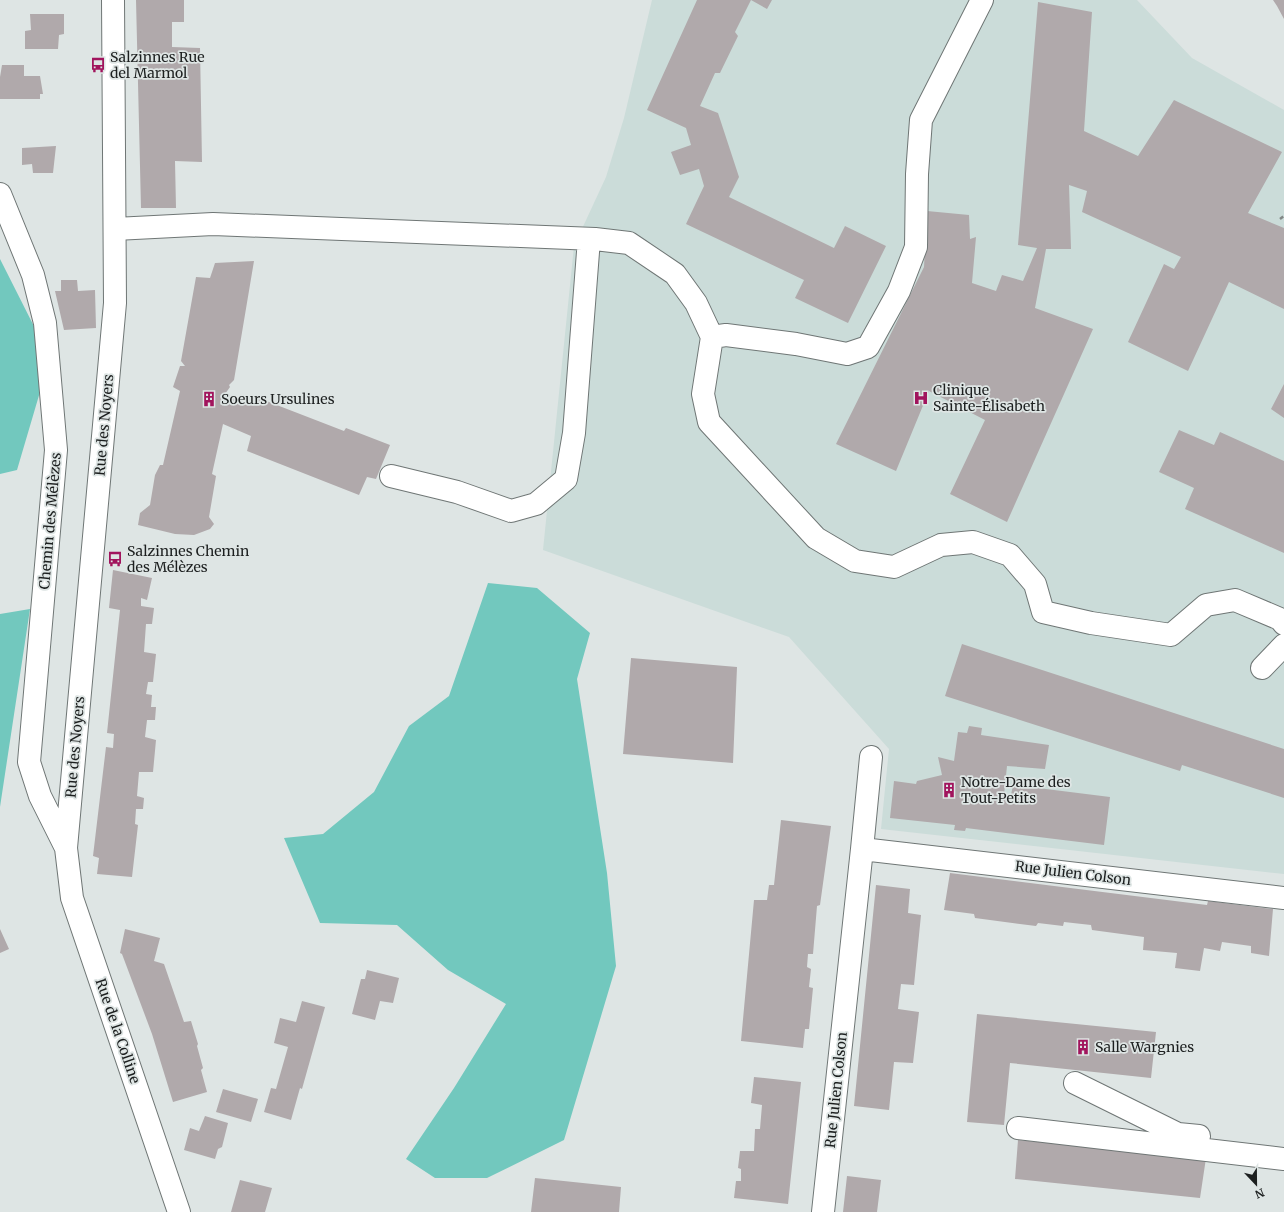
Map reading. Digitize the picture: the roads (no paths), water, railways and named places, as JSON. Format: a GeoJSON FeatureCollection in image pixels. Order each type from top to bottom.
{"type":"FeatureCollection","features":[{"type":"Feature","properties":{"kind":"street","name":"Rue des Noyers"},"geometry":{"type":"LineString","coordinates":[[66,848],[115,303],[113,0]]}},
{"type":"Feature","properties":{"kind":"street"},"geometry":{"type":"LineString","coordinates":[[712,337],[726,335],[796,344],[847,354],[868,347],[899,291],[916,247],[917,174],[921,120],[982,0]]}},
{"type":"Feature","properties":{"kind":"street","name":"Chemin des Mélèzes"},"geometry":{"type":"LineString","coordinates":[[0,194],[33,275],[45,323],[56,450],[29,762],[40,796],[66,848]]}},
{"type":"Feature","properties":{"kind":"street"},"geometry":{"type":"LineString","coordinates":[[115,229],[213,224],[589,239],[629,243],[674,274],[696,303],[712,337],[703,394],[709,422],[816,538],[855,561],[894,567],[942,545],[973,542],[1010,555],[1035,584],[1043,612],[1091,624],[1171,635],[1206,605],[1235,600],[1280,619],[1284,624]]}},
{"type":"Feature","properties":{"kind":"street"},"geometry":{"type":"LineString","coordinates":[[391,476],[457,492],[512,511],[536,504],[566,479],[574,433],[589,239]]}},
{"type":"Feature","properties":{"kind":"street"},"geometry":{"type":"LineString","coordinates":[[1262,668],[1284,645]]}},
{"type":"Feature","properties":{"kind":"street","name":"Rue Julien Colson"},"geometry":{"type":"LineString","coordinates":[[823,1212],[871,757]]}},
{"type":"Feature","properties":{"kind":"street","name":"Rue de la Colline"},"geometry":{"type":"LineString","coordinates":[[66,848],[72,898],[179,1212]]}},
{"type":"Feature","properties":{"kind":"street","name":"Rue Julien Colson"},"geometry":{"type":"LineString","coordinates":[[862,849],[1284,898]]}},
{"type":"Feature","properties":{"kind":"street"},"geometry":{"type":"LineString","coordinates":[[1075,1083],[1178,1134],[1249,1141],[1278,1158]]}},
{"type":"Feature","properties":{"kind":"street"},"geometry":{"type":"LineString","coordinates":[[1018,1128],[1278,1158]]}},
{"type":"Feature","properties":{"kind":"place","name":"Salzinnes Rue del Marmol"},"geometry":{"type":"Point","coordinates":[98,65]}},
{"type":"Feature","properties":{"kind":"place","name":"Clinique Sainte-Élisabeth"},"geometry":{"type":"Point","coordinates":[921,398]}},
{"type":"Feature","properties":{"kind":"place","name":"Soeurs Ursulines"},"geometry":{"type":"Point","coordinates":[209,399]}},
{"type":"Feature","properties":{"kind":"place","name":"Salzinnes Chemin des Mélèzes"},"geometry":{"type":"Point","coordinates":[115,559]}},
{"type":"Feature","properties":{"kind":"place","name":"Notre-Dame des Tout-Petits"},"geometry":{"type":"Point","coordinates":[949,790]}},
{"type":"Feature","properties":{"kind":"place","name":"Salle Wargnies"},"geometry":{"type":"Point","coordinates":[1083,1047]}}]}
